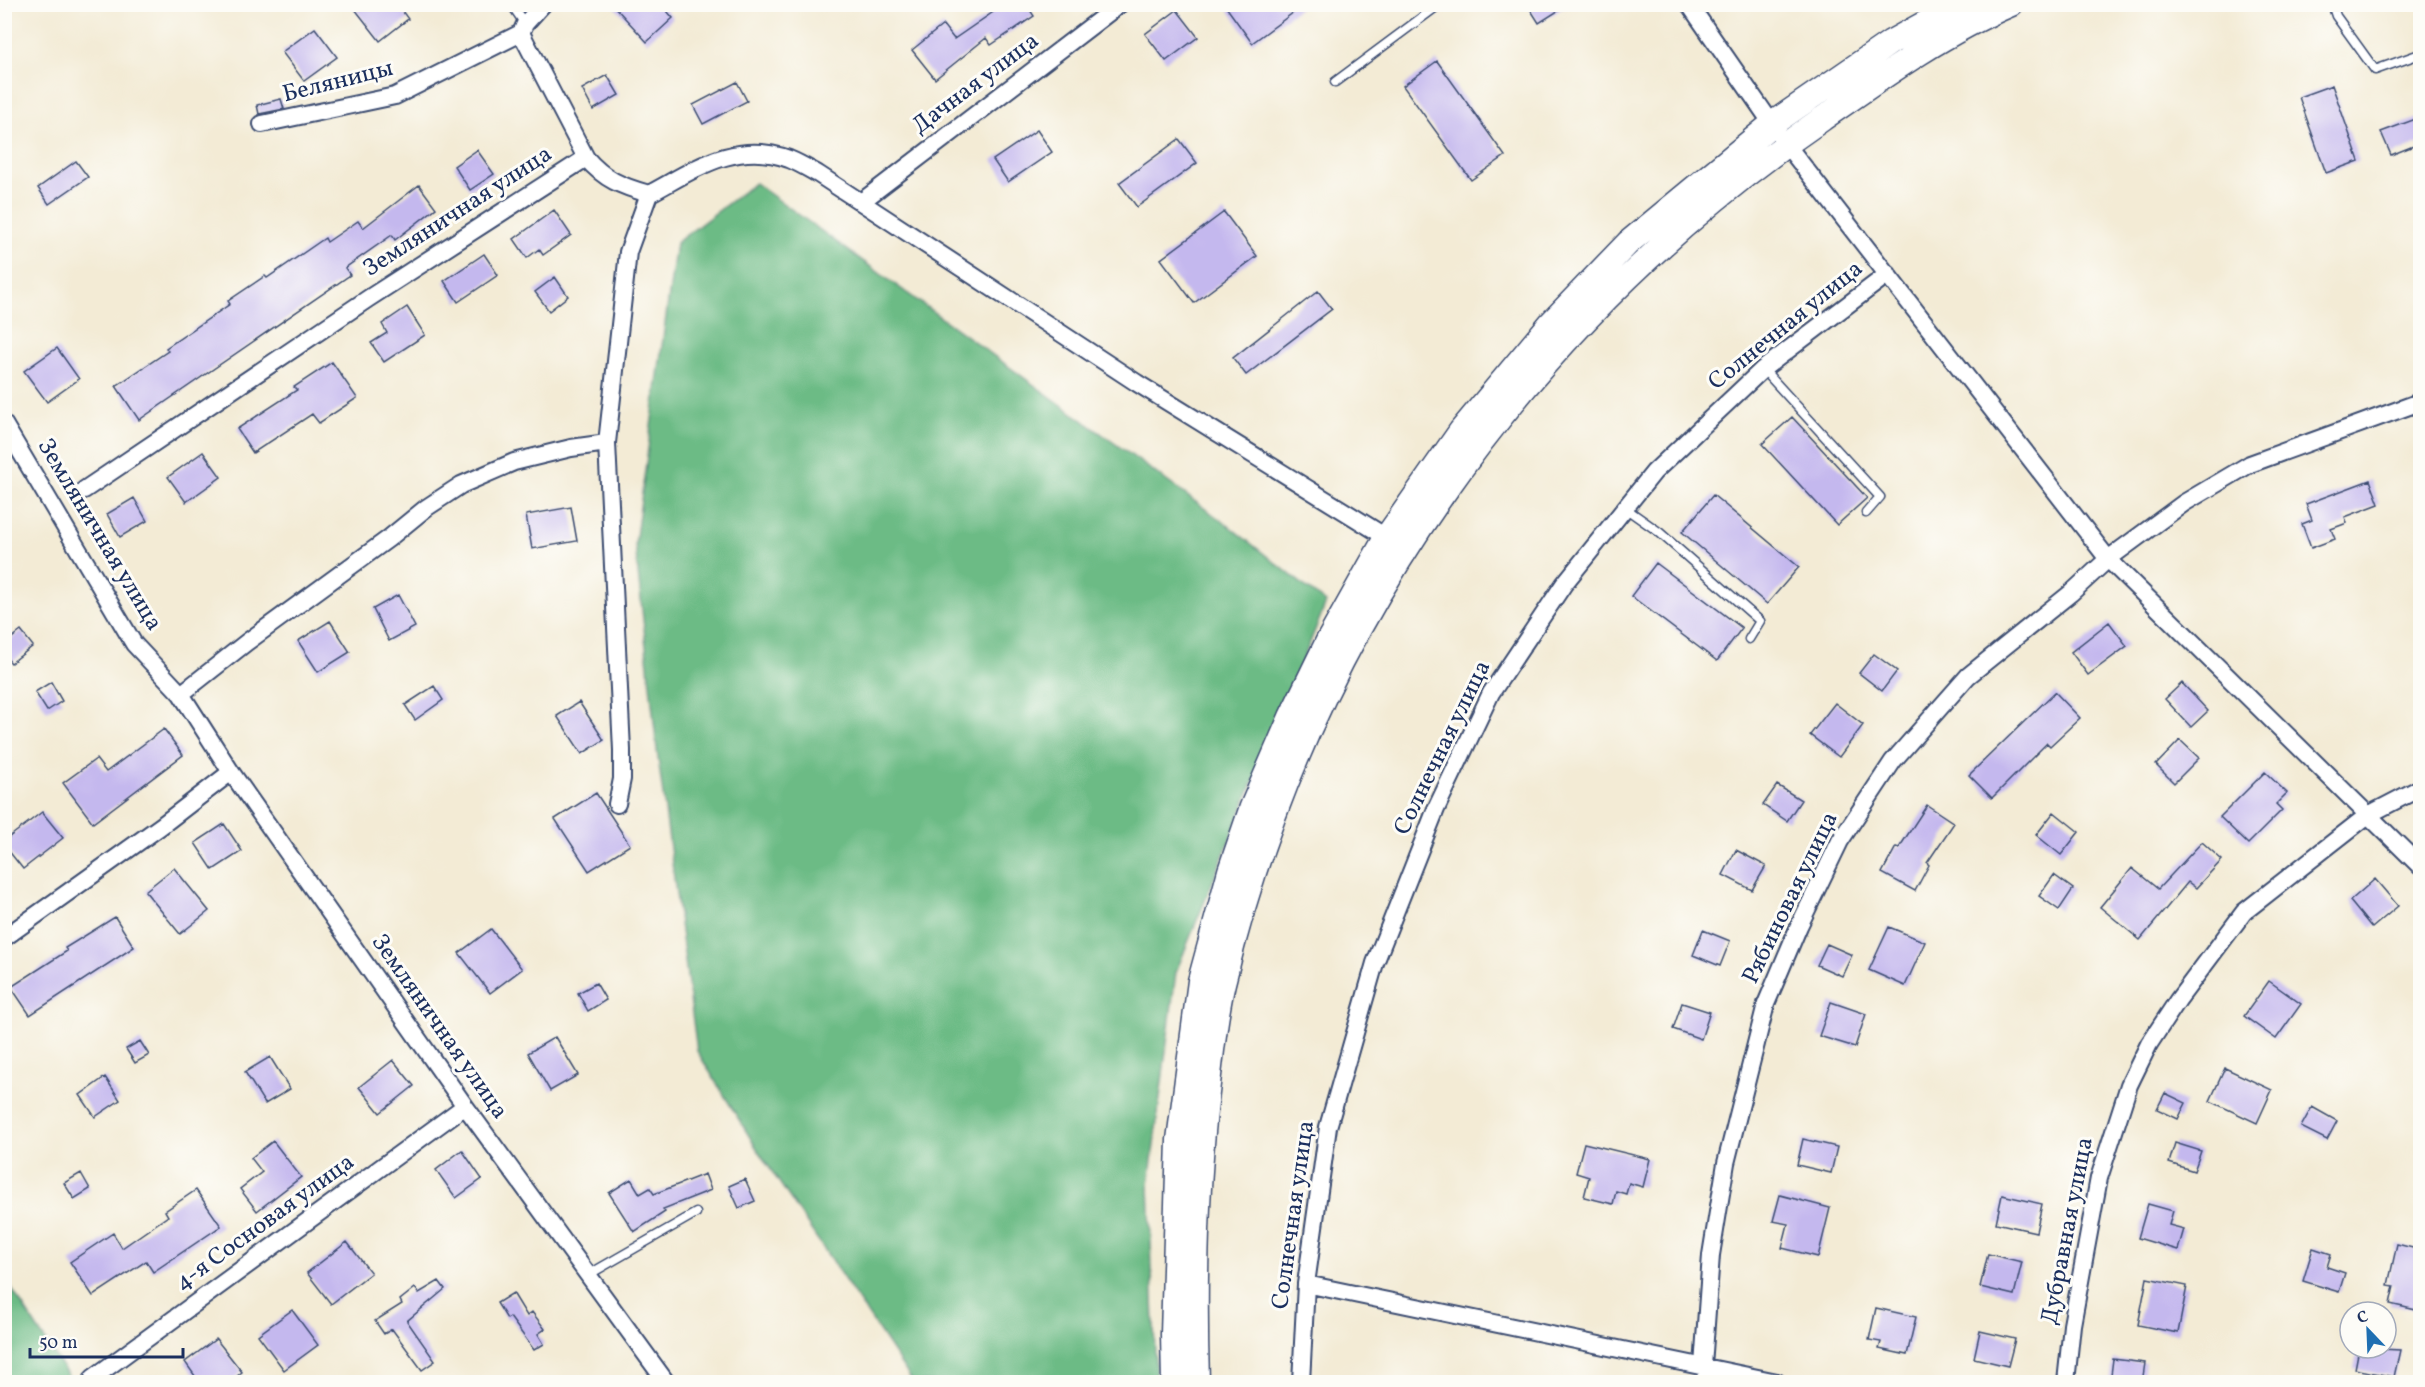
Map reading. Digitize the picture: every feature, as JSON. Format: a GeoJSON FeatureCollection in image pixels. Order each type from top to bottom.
{"type":"FeatureCollection","features":[{"type":"Feature","properties":{"kind":"main road"},"geometry":{"type":"LineString","coordinates":[[1174,1383],[1173,1334],[1179,1140],[1200,981],[1230,872],[1252,807],[1291,717],[1328,641],[1396,544],[1564,341],[1643,262],[1730,187],[1779,134],[1891,42],[1960,4]]}},
{"type":"Feature","properties":{"kind":"main road"},"geometry":{"type":"LineString","coordinates":[[1779,134],[1906,60],[1993,12],[2012,4]]}},
{"type":"Feature","properties":{"kind":"main road"},"geometry":{"type":"LineString","coordinates":[[1197,1383],[1196,1232],[1202,1134],[1221,988],[1250,879],[1273,812],[1309,729],[1347,651],[1380,592],[1396,544]]}},
{"type":"Feature","properties":{"kind":"street","name":"Беляницы"},"geometry":{"type":"LineString","coordinates":[[262,124],[395,96],[523,29],[543,4]]}},
{"type":"Feature","properties":{"kind":"street","name":"Дачная улица"},"geometry":{"type":"LineString","coordinates":[[861,202],[1120,4]]}},
{"type":"Feature","properties":{"kind":"street"},"geometry":{"type":"LineString","coordinates":[[1689,4],[1779,134],[2108,559],[2421,866]]}},
{"type":"Feature","properties":{"kind":"street"},"geometry":{"type":"LineString","coordinates":[[523,29],[586,158]]}},
{"type":"Feature","properties":{"kind":"street"},"geometry":{"type":"LineString","coordinates":[[617,804],[622,779],[622,750],[607,442],[628,252],[649,194],[693,168],[714,159],[739,153],[762,154],[788,159],[818,174],[1137,383],[1396,544]]}},
{"type":"Feature","properties":{"kind":"street","name":"Земляничная улица"},"geometry":{"type":"LineString","coordinates":[[84,490],[369,298],[586,158],[599,173],[622,186],[649,194]]}},
{"type":"Feature","properties":{"kind":"street","name":"Солнечная улица"},"geometry":{"type":"LineString","coordinates":[[1301,1383],[1306,1284],[1328,1127],[1375,963],[1436,809],[1491,693],[1564,585],[1654,472],[1763,369],[1887,274]]}},
{"type":"Feature","properties":{"kind":"street","name":"Рябиновая улица"},"geometry":{"type":"LineString","coordinates":[[1709,1383],[1702,1366],[1711,1255],[1726,1163],[1766,1005],[1799,926],[1840,841],[1893,761],[1968,676],[2071,593],[2108,559],[2184,503],[2250,464],[2421,402]]}},
{"type":"Feature","properties":{"kind":"street","name":"Земляничная улица"},"geometry":{"type":"LineString","coordinates":[[5,425],[134,644],[181,694],[231,772],[465,1106],[666,1383]]}},
{"type":"Feature","properties":{"kind":"street"},"geometry":{"type":"LineString","coordinates":[[181,694],[426,508],[461,485],[514,462],[607,442]]}},
{"type":"Feature","properties":{"kind":"street"},"geometry":{"type":"LineString","coordinates":[[4,938],[161,826],[231,772]]}},
{"type":"Feature","properties":{"kind":"street","name":"Дубравная улица"},"geometry":{"type":"LineString","coordinates":[[2066,1383],[2076,1305],[2098,1178],[2129,1085],[2149,1044],[2178,1000],[2244,912],[2368,815],[2421,788]]}},
{"type":"Feature","properties":{"kind":"street","name":"4-я Сосновая улица"},"geometry":{"type":"LineString","coordinates":[[93,1378],[465,1106]]}},
{"type":"Feature","properties":{"kind":"street"},"geometry":{"type":"LineString","coordinates":[[1306,1284],[1777,1383]]}},
{"type":"Feature","properties":{"kind":"lane"},"geometry":{"type":"LineString","coordinates":[[511,4],[523,29]]}},
{"type":"Feature","properties":{"kind":"lane"},"geometry":{"type":"LineString","coordinates":[[1335,82],[1440,4]]}},
{"type":"Feature","properties":{"kind":"lane"},"geometry":{"type":"LineString","coordinates":[[2332,4],[2336,16],[2375,70],[2421,54]]}},
{"type":"Feature","properties":{"kind":"lane"},"geometry":{"type":"LineString","coordinates":[[1763,369],[1880,497],[1866,513]]}},
{"type":"Feature","properties":{"kind":"lane"},"geometry":{"type":"LineString","coordinates":[[1625,508],[1659,532],[1760,621],[1749,639]]}},
{"type":"Feature","properties":{"kind":"lane"},"geometry":{"type":"LineString","coordinates":[[588,1275],[696,1213]]}},
{"type":"Feature","properties":{"kind":"green space"},"geometry":{"type":"Polygon","coordinates":[[[755,183],[1229,526],[1326,603],[1176,972],[1149,1184],[1156,1382],[913,1382],[759,1152],[697,1051],[657,750],[635,544],[676,243],[755,183]]]}},
{"type":"Feature","properties":{"kind":"green space"},"geometry":{"type":"Polygon","coordinates":[[[4,1277],[72,1382],[5,1382],[4,1277]]]}},
{"type":"Feature","properties":{"kind":"building"},"geometry":{"type":"Polygon","coordinates":[[[351,4],[397,4],[408,19],[380,41],[351,4]]]}},
{"type":"Feature","properties":{"kind":"building"},"geometry":{"type":"Polygon","coordinates":[[[612,4],[661,4],[673,18],[647,42],[612,4]]]}},
{"type":"Feature","properties":{"kind":"building"},"geometry":{"type":"Polygon","coordinates":[[[1005,4],[1026,4],[1034,16],[991,45],[986,38],[935,79],[912,50],[943,25],[954,39],[1005,4]]]}},
{"type":"Feature","properties":{"kind":"building"},"geometry":{"type":"Polygon","coordinates":[[[1224,4],[1305,4],[1252,43],[1224,4]]]}},
{"type":"Feature","properties":{"kind":"building"},"geometry":{"type":"Polygon","coordinates":[[[1527,4],[1569,4],[1539,23],[1527,4]]]}},
{"type":"Feature","properties":{"kind":"building"},"geometry":{"type":"Polygon","coordinates":[[[1177,10],[1198,37],[1166,61],[1145,34],[1177,10]]]}},
{"type":"Feature","properties":{"kind":"building"},"geometry":{"type":"Polygon","coordinates":[[[315,28],[337,57],[304,81],[282,52],[315,28]]]}},
{"type":"Feature","properties":{"kind":"building"},"geometry":{"type":"Polygon","coordinates":[[[1437,61],[1505,156],[1471,180],[1403,86],[1437,61]]]}},
{"type":"Feature","properties":{"kind":"building"},"geometry":{"type":"Polygon","coordinates":[[[607,75],[619,95],[593,110],[582,89],[607,75]]]}},
{"type":"Feature","properties":{"kind":"building"},"geometry":{"type":"Polygon","coordinates":[[[737,82],[747,101],[703,124],[693,105],[737,82]]]}},
{"type":"Feature","properties":{"kind":"building"},"geometry":{"type":"Polygon","coordinates":[[[2332,85],[2359,161],[2326,173],[2299,97],[2332,85]]]}},
{"type":"Feature","properties":{"kind":"building"},"geometry":{"type":"Polygon","coordinates":[[[281,99],[284,109],[259,114],[257,105],[281,99]]]}},
{"type":"Feature","properties":{"kind":"building"},"geometry":{"type":"Polygon","coordinates":[[[2421,117],[2421,143],[2391,155],[2381,132],[2421,117]]]}},
{"type":"Feature","properties":{"kind":"building"},"geometry":{"type":"Polygon","coordinates":[[[1037,130],[1052,152],[1008,182],[993,160],[1037,130]]]}},
{"type":"Feature","properties":{"kind":"building"},"geometry":{"type":"Polygon","coordinates":[[[1179,139],[1197,163],[1137,207],[1119,183],[1179,139]]]}},
{"type":"Feature","properties":{"kind":"building"},"geometry":{"type":"Polygon","coordinates":[[[477,150],[494,174],[470,190],[454,166],[477,150]]]}},
{"type":"Feature","properties":{"kind":"building"},"geometry":{"type":"Polygon","coordinates":[[[76,161],[88,177],[49,204],[38,188],[76,161]]]}},
{"type":"Feature","properties":{"kind":"building"},"geometry":{"type":"Polygon","coordinates":[[[419,185],[436,208],[395,240],[392,235],[345,268],[350,275],[139,420],[116,386],[168,351],[166,348],[230,304],[228,301],[265,276],[267,278],[325,238],[327,242],[358,221],[363,228],[419,185]]]}},
{"type":"Feature","properties":{"kind":"building"},"geometry":{"type":"Polygon","coordinates":[[[554,210],[571,235],[543,255],[539,249],[527,258],[514,239],[554,210]]]}},
{"type":"Feature","properties":{"kind":"building"},"geometry":{"type":"Polygon","coordinates":[[[1224,212],[1257,256],[1194,303],[1161,259],[1224,212]]]}},
{"type":"Feature","properties":{"kind":"building"},"geometry":{"type":"Polygon","coordinates":[[[484,254],[498,275],[458,302],[444,281],[484,254]]]}},
{"type":"Feature","properties":{"kind":"building"},"geometry":{"type":"Polygon","coordinates":[[[555,277],[568,296],[549,311],[535,292],[555,277]]]}},
{"type":"Feature","properties":{"kind":"building"},"geometry":{"type":"Polygon","coordinates":[[[1318,291],[1332,309],[1246,375],[1233,358],[1318,291]]]}},
{"type":"Feature","properties":{"kind":"building"},"geometry":{"type":"Polygon","coordinates":[[[407,307],[425,335],[384,362],[371,343],[387,333],[382,324],[407,307]]]}},
{"type":"Feature","properties":{"kind":"building"},"geometry":{"type":"Polygon","coordinates":[[[57,348],[79,379],[47,402],[24,371],[57,348]]]}},
{"type":"Feature","properties":{"kind":"building"},"geometry":{"type":"Polygon","coordinates":[[[332,362],[357,398],[319,423],[312,414],[253,453],[237,429],[297,390],[294,387],[332,362]]]}},
{"type":"Feature","properties":{"kind":"building"},"geometry":{"type":"Polygon","coordinates":[[[1792,417],[1867,498],[1837,525],[1762,444],[1792,417]]]}},
{"type":"Feature","properties":{"kind":"building"},"geometry":{"type":"Polygon","coordinates":[[[203,452],[221,477],[186,502],[168,477],[203,452]]]}},
{"type":"Feature","properties":{"kind":"building"},"geometry":{"type":"Polygon","coordinates":[[[2370,480],[2379,504],[2345,517],[2347,523],[2331,529],[2335,539],[2311,548],[2302,524],[2312,520],[2306,504],[2370,480]]]}},
{"type":"Feature","properties":{"kind":"building"},"geometry":{"type":"Polygon","coordinates":[[[1713,495],[1799,567],[1767,604],[1682,532],[1713,495]]]}},
{"type":"Feature","properties":{"kind":"building"},"geometry":{"type":"Polygon","coordinates":[[[134,498],[147,521],[120,537],[107,514],[134,498]]]}},
{"type":"Feature","properties":{"kind":"building"},"geometry":{"type":"Polygon","coordinates":[[[571,507],[577,541],[532,549],[526,515],[571,507]]]}},
{"type":"Feature","properties":{"kind":"building"},"geometry":{"type":"Polygon","coordinates":[[[1656,563],[1742,628],[1717,661],[1631,596],[1656,563]]]}},
{"type":"Feature","properties":{"kind":"building"},"geometry":{"type":"Polygon","coordinates":[[[398,595],[415,627],[389,641],[373,609],[398,595]]]}},
{"type":"Feature","properties":{"kind":"building"},"geometry":{"type":"Polygon","coordinates":[[[330,621],[350,652],[318,672],[298,641],[330,621]]]}},
{"type":"Feature","properties":{"kind":"building"},"geometry":{"type":"Polygon","coordinates":[[[2109,622],[2127,646],[2088,675],[2071,652],[2109,622]]]}},
{"type":"Feature","properties":{"kind":"building"},"geometry":{"type":"Polygon","coordinates":[[[21,631],[33,646],[11,663],[4,655],[4,644],[21,631]]]}},
{"type":"Feature","properties":{"kind":"building"},"geometry":{"type":"Polygon","coordinates":[[[1874,654],[1897,671],[1882,691],[1859,673],[1874,654]]]}},
{"type":"Feature","properties":{"kind":"building"},"geometry":{"type":"Polygon","coordinates":[[[51,682],[62,701],[47,711],[35,692],[51,682]]]}},
{"type":"Feature","properties":{"kind":"building"},"geometry":{"type":"Polygon","coordinates":[[[2182,683],[2208,711],[2191,727],[2165,699],[2182,683]]]}},
{"type":"Feature","properties":{"kind":"building"},"geometry":{"type":"Polygon","coordinates":[[[434,686],[443,700],[415,720],[405,705],[434,686]]]}},
{"type":"Feature","properties":{"kind":"building"},"geometry":{"type":"Polygon","coordinates":[[[2055,692],[2080,718],[2050,746],[2047,743],[1992,798],[1969,775],[2055,692]]]}},
{"type":"Feature","properties":{"kind":"building"},"geometry":{"type":"Polygon","coordinates":[[[579,702],[604,740],[582,754],[557,716],[579,702]]]}},
{"type":"Feature","properties":{"kind":"building"},"geometry":{"type":"Polygon","coordinates":[[[1835,703],[1863,725],[1839,757],[1810,735],[1835,703]]]}},
{"type":"Feature","properties":{"kind":"building"},"geometry":{"type":"Polygon","coordinates":[[[164,729],[183,755],[93,823],[63,783],[96,759],[106,772],[164,729]]]}},
{"type":"Feature","properties":{"kind":"building"},"geometry":{"type":"Polygon","coordinates":[[[2180,740],[2199,758],[2174,783],[2156,765],[2180,740]]]}},
{"type":"Feature","properties":{"kind":"building"},"geometry":{"type":"Polygon","coordinates":[[[2265,772],[2287,793],[2276,804],[2282,810],[2248,844],[2220,817],[2265,772]]]}},
{"type":"Feature","properties":{"kind":"building"},"geometry":{"type":"Polygon","coordinates":[[[1777,785],[1801,800],[1787,821],[1763,805],[1777,785]]]}},
{"type":"Feature","properties":{"kind":"building"},"geometry":{"type":"Polygon","coordinates":[[[596,793],[630,845],[589,871],[555,819],[596,793]]]}},
{"type":"Feature","properties":{"kind":"building"},"geometry":{"type":"Polygon","coordinates":[[[1927,805],[1954,823],[1927,863],[1929,865],[1915,891],[1882,873],[1896,847],[1899,848],[1927,805]]]}},
{"type":"Feature","properties":{"kind":"building"},"geometry":{"type":"Polygon","coordinates":[[[42,812],[63,838],[23,869],[4,845],[4,841],[42,812]]]}},
{"type":"Feature","properties":{"kind":"building"},"geometry":{"type":"Polygon","coordinates":[[[2054,812],[2079,832],[2061,855],[2036,835],[2054,812]]]}},
{"type":"Feature","properties":{"kind":"building"},"geometry":{"type":"Polygon","coordinates":[[[224,824],[242,851],[213,870],[195,843],[224,824]]]}},
{"type":"Feature","properties":{"kind":"building"},"geometry":{"type":"Polygon","coordinates":[[[2202,842],[2222,860],[2196,888],[2188,882],[2140,940],[2100,907],[2132,868],[2158,889],[2202,842]]]}},
{"type":"Feature","properties":{"kind":"building"},"geometry":{"type":"Polygon","coordinates":[[[1736,850],[1766,866],[1752,890],[1723,875],[1736,850]]]}},
{"type":"Feature","properties":{"kind":"building"},"geometry":{"type":"Polygon","coordinates":[[[174,868],[209,911],[180,934],[145,891],[174,868]]]}},
{"type":"Feature","properties":{"kind":"building"},"geometry":{"type":"Polygon","coordinates":[[[2054,875],[2073,889],[2059,910],[2039,896],[2054,875]]]}},
{"type":"Feature","properties":{"kind":"building"},"geometry":{"type":"Polygon","coordinates":[[[2375,879],[2398,906],[2372,928],[2350,901],[2375,879]]]}},
{"type":"Feature","properties":{"kind":"building"},"geometry":{"type":"Polygon","coordinates":[[[115,917],[134,947],[30,1015],[11,987],[67,951],[65,948],[115,917]]]}},
{"type":"Feature","properties":{"kind":"building"},"geometry":{"type":"Polygon","coordinates":[[[1889,927],[1925,942],[1905,986],[1869,970],[1889,927]]]}},
{"type":"Feature","properties":{"kind":"building"},"geometry":{"type":"Polygon","coordinates":[[[491,929],[522,969],[490,993],[459,953],[491,929]]]}},
{"type":"Feature","properties":{"kind":"building"},"geometry":{"type":"Polygon","coordinates":[[[1703,930],[1730,941],[1720,966],[1693,955],[1703,930]]]}},
{"type":"Feature","properties":{"kind":"building"},"geometry":{"type":"Polygon","coordinates":[[[1827,944],[1852,955],[1842,976],[1817,965],[1827,944]]]}},
{"type":"Feature","properties":{"kind":"building"},"geometry":{"type":"Polygon","coordinates":[[[2269,981],[2301,1004],[2276,1039],[2244,1016],[2269,981]]]}},
{"type":"Feature","properties":{"kind":"building"},"geometry":{"type":"Polygon","coordinates":[[[596,983],[606,1000],[588,1011],[578,993],[596,983]]]}},
{"type":"Feature","properties":{"kind":"building"},"geometry":{"type":"Polygon","coordinates":[[[1831,1002],[1866,1014],[1855,1047],[1819,1036],[1831,1002]]]}},
{"type":"Feature","properties":{"kind":"building"},"geometry":{"type":"Polygon","coordinates":[[[1682,1003],[1710,1012],[1701,1039],[1673,1029],[1682,1003]]]}},
{"type":"Feature","properties":{"kind":"building"},"geometry":{"type":"Polygon","coordinates":[[[555,1037],[578,1075],[550,1091],[528,1053],[555,1037]]]}},
{"type":"Feature","properties":{"kind":"building"},"geometry":{"type":"Polygon","coordinates":[[[140,1041],[149,1055],[135,1063],[126,1049],[140,1041]]]}},
{"type":"Feature","properties":{"kind":"building"},"geometry":{"type":"Polygon","coordinates":[[[270,1057],[290,1089],[265,1104],[245,1072],[270,1057]]]}},
{"type":"Feature","properties":{"kind":"building"},"geometry":{"type":"Polygon","coordinates":[[[393,1060],[414,1086],[380,1113],[359,1087],[393,1060]]]}},
{"type":"Feature","properties":{"kind":"building"},"geometry":{"type":"Polygon","coordinates":[[[2225,1068],[2272,1090],[2257,1123],[2210,1101],[2225,1068]]]}},
{"type":"Feature","properties":{"kind":"building"},"geometry":{"type":"Polygon","coordinates":[[[105,1077],[120,1100],[95,1117],[80,1095],[105,1077]]]}},
{"type":"Feature","properties":{"kind":"building"},"geometry":{"type":"Polygon","coordinates":[[[2165,1093],[2186,1103],[2178,1119],[2157,1109],[2165,1093]]]}},
{"type":"Feature","properties":{"kind":"building"},"geometry":{"type":"Polygon","coordinates":[[[2312,1107],[2337,1121],[2327,1140],[2301,1127],[2312,1107]]]}},
{"type":"Feature","properties":{"kind":"building"},"geometry":{"type":"Polygon","coordinates":[[[1803,1139],[1837,1147],[1831,1173],[1797,1165],[1803,1139]]]}},
{"type":"Feature","properties":{"kind":"building"},"geometry":{"type":"Polygon","coordinates":[[[273,1141],[301,1177],[257,1211],[240,1189],[262,1172],[251,1158],[273,1141]]]}},
{"type":"Feature","properties":{"kind":"building"},"geometry":{"type":"Polygon","coordinates":[[[1584,1143],[1650,1159],[1643,1187],[1629,1183],[1626,1194],[1616,1191],[1613,1204],[1584,1197],[1589,1177],[1576,1173],[1584,1143]]]}},
{"type":"Feature","properties":{"kind":"building"},"geometry":{"type":"Polygon","coordinates":[[[2175,1143],[2201,1151],[2194,1171],[2169,1163],[2175,1143]]]}},
{"type":"Feature","properties":{"kind":"building"},"geometry":{"type":"Polygon","coordinates":[[[462,1150],[482,1179],[456,1198],[436,1170],[462,1150]]]}},
{"type":"Feature","properties":{"kind":"building"},"geometry":{"type":"Polygon","coordinates":[[[81,1173],[90,1189],[74,1199],[64,1183],[81,1173]]]}},
{"type":"Feature","properties":{"kind":"building"},"geometry":{"type":"Polygon","coordinates":[[[705,1174],[711,1190],[663,1209],[665,1212],[634,1232],[609,1193],[631,1179],[640,1194],[650,1188],[654,1194],[705,1174]]]}},
{"type":"Feature","properties":{"kind":"building"},"geometry":{"type":"Polygon","coordinates":[[[745,1179],[755,1201],[739,1208],[729,1186],[745,1179]]]}},
{"type":"Feature","properties":{"kind":"building"},"geometry":{"type":"Polygon","coordinates":[[[196,1190],[221,1226],[153,1272],[146,1261],[93,1296],[70,1262],[113,1233],[122,1248],[168,1216],[165,1211],[196,1190]]]}},
{"type":"Feature","properties":{"kind":"building"},"geometry":{"type":"Polygon","coordinates":[[[1780,1195],[1830,1208],[1818,1257],[1782,1248],[1788,1224],[1773,1221],[1780,1195]]]}},
{"type":"Feature","properties":{"kind":"building"},"geometry":{"type":"Polygon","coordinates":[[[2002,1195],[2042,1204],[2036,1232],[1996,1223],[2002,1195]]]}},
{"type":"Feature","properties":{"kind":"building"},"geometry":{"type":"Polygon","coordinates":[[[2148,1204],[2173,1211],[2169,1225],[2184,1229],[2178,1250],[2138,1238],[2148,1204]]]}},
{"type":"Feature","properties":{"kind":"building"},"geometry":{"type":"Polygon","coordinates":[[[347,1242],[371,1273],[331,1304],[307,1273],[347,1242]]]}},
{"type":"Feature","properties":{"kind":"building"},"geometry":{"type":"Polygon","coordinates":[[[2397,1244],[2421,1250],[2421,1291],[2416,1310],[2398,1306],[2398,1300],[2391,1300],[2394,1286],[2388,1285],[2397,1244]]]}},
{"type":"Feature","properties":{"kind":"building"},"geometry":{"type":"Polygon","coordinates":[[[2313,1248],[2331,1254],[2327,1267],[2345,1273],[2339,1292],[2303,1281],[2313,1248]]]}},
{"type":"Feature","properties":{"kind":"building"},"geometry":{"type":"Polygon","coordinates":[[[1988,1254],[2022,1262],[2014,1295],[1980,1287],[1988,1254]]]}},
{"type":"Feature","properties":{"kind":"building"},"geometry":{"type":"Polygon","coordinates":[[[2147,1278],[2187,1286],[2178,1333],[2138,1325],[2147,1278]]]}},
{"type":"Feature","properties":{"kind":"building"},"geometry":{"type":"Polygon","coordinates":[[[439,1281],[445,1289],[407,1321],[435,1361],[422,1370],[392,1329],[384,1334],[375,1321],[402,1304],[400,1300],[415,1288],[419,1293],[439,1281]]]}},
{"type":"Feature","properties":{"kind":"building"},"geometry":{"type":"Polygon","coordinates":[[[513,1293],[527,1316],[532,1312],[545,1329],[538,1334],[544,1344],[534,1350],[510,1317],[507,1319],[497,1303],[513,1293]]]}},
{"type":"Feature","properties":{"kind":"building"},"geometry":{"type":"Polygon","coordinates":[[[1876,1308],[1916,1317],[1907,1355],[1879,1349],[1881,1342],[1869,1340],[1876,1308]]]}},
{"type":"Feature","properties":{"kind":"building"},"geometry":{"type":"Polygon","coordinates":[[[292,1310],[318,1345],[284,1370],[258,1335],[292,1310]]]}},
{"type":"Feature","properties":{"kind":"building"},"geometry":{"type":"Polygon","coordinates":[[[1980,1331],[2015,1339],[2008,1366],[1974,1358],[1980,1331]]]}},
{"type":"Feature","properties":{"kind":"building"},"geometry":{"type":"Polygon","coordinates":[[[216,1339],[242,1372],[229,1383],[200,1383],[185,1362],[216,1339]]]}},
{"type":"Feature","properties":{"kind":"building"},"geometry":{"type":"Polygon","coordinates":[[[2113,1359],[2145,1363],[2142,1383],[2110,1383],[2113,1359]]]}},
{"type":"Feature","properties":{"kind":"building"},"geometry":{"type":"Polygon","coordinates":[[[2357,1360],[2398,1360],[2394,1377],[2355,1369],[2357,1360]]]}}]}
